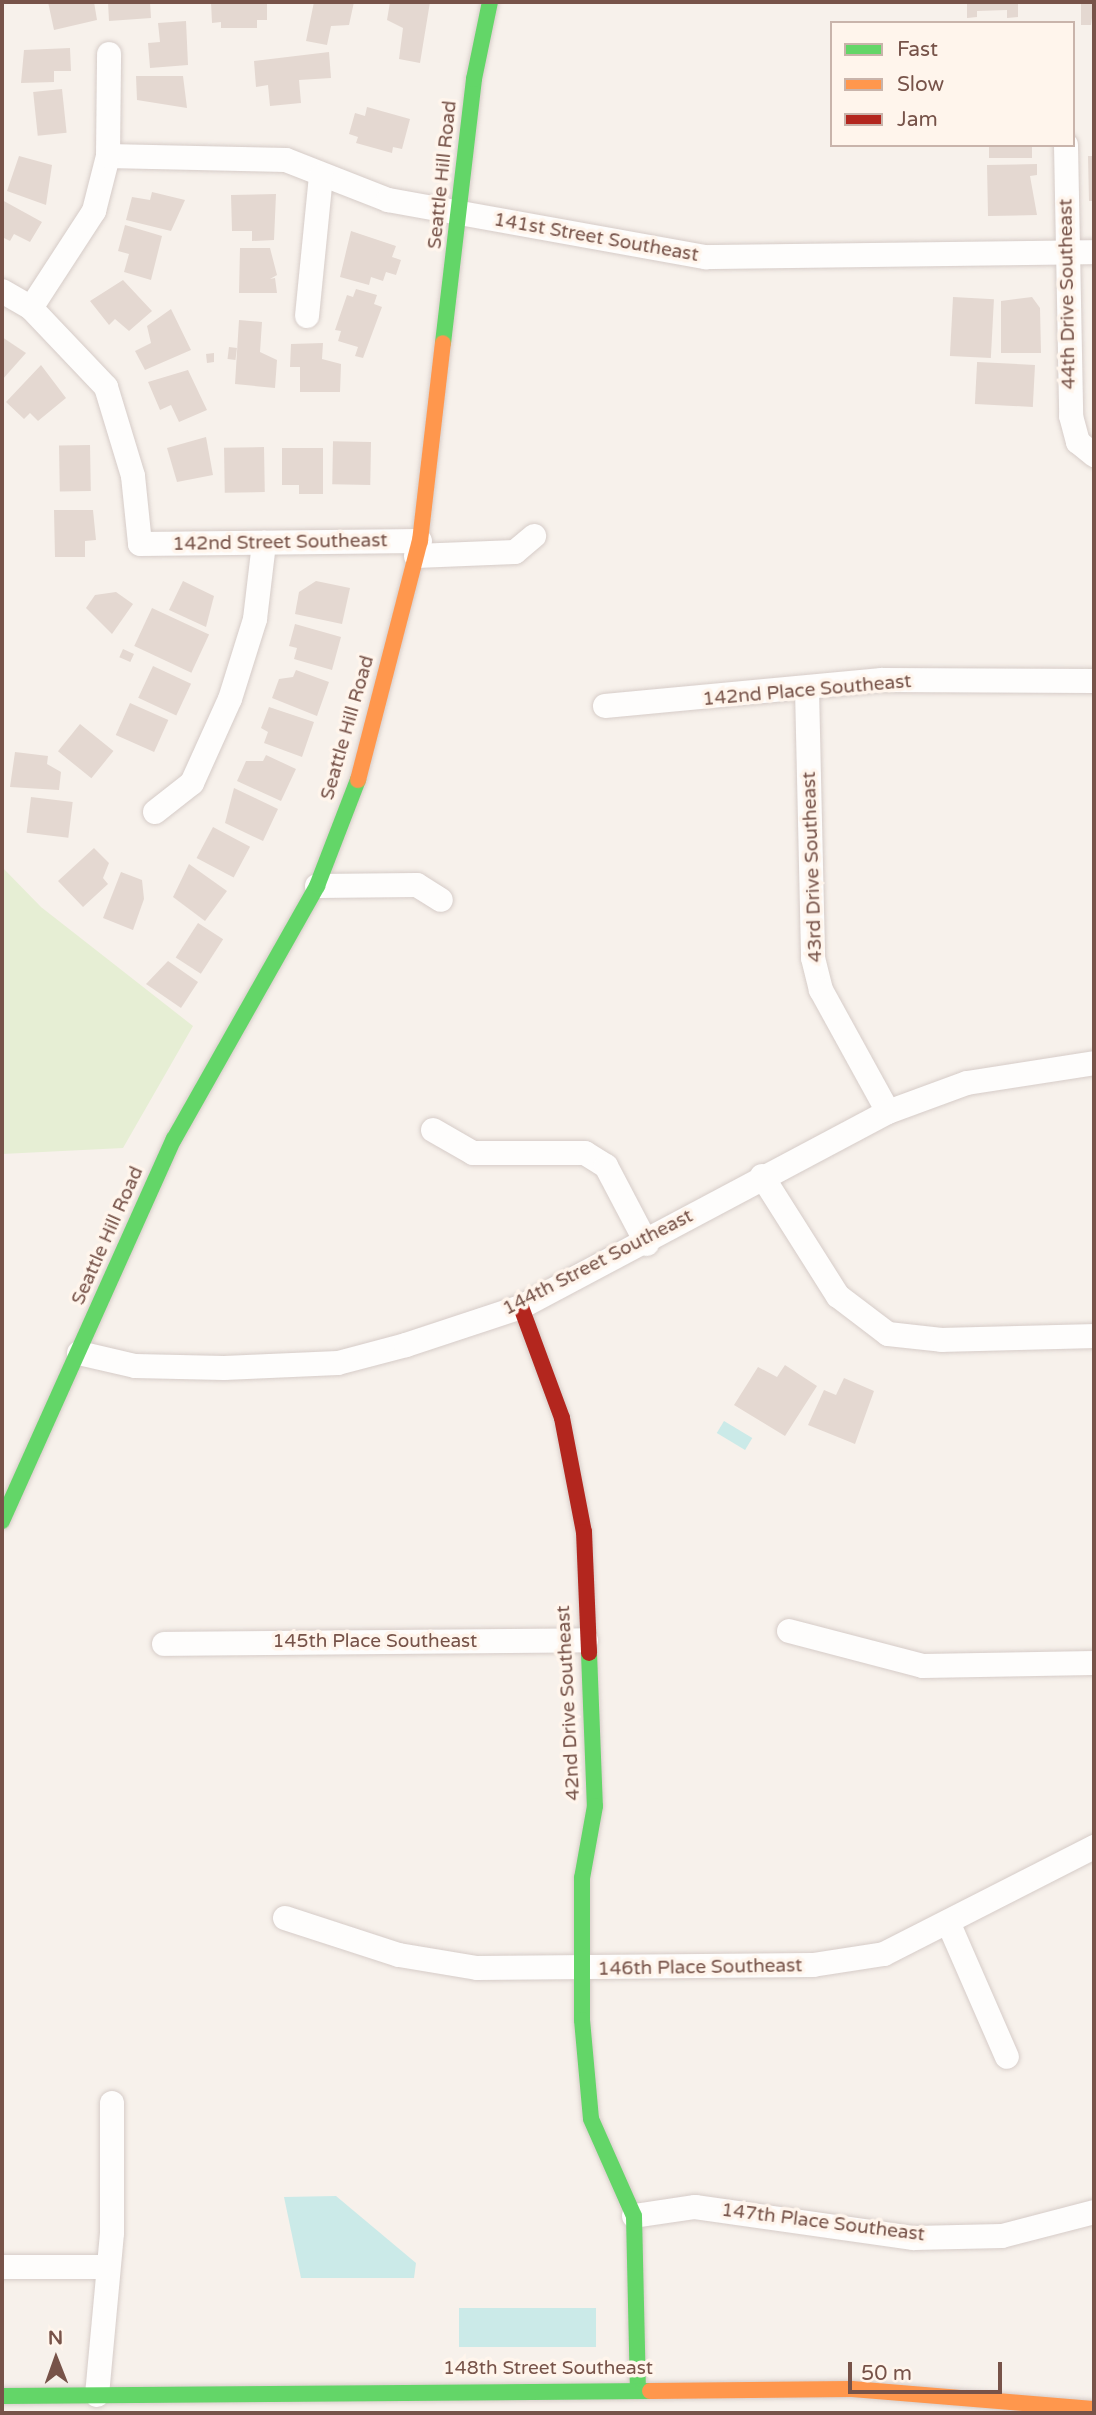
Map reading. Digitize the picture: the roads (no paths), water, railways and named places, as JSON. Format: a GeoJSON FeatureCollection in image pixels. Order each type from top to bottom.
{"type":"FeatureCollection","features":[{"type":"Feature","properties":{"kind":"street","name":"Seattle Hill Road"},"geometry":{"type":"LineString","coordinates":[[2,1521],[174,1139],[317,886],[358,780],[418,549],[461,215],[474,79],[490,2]]}},
{"type":"Feature","properties":{"kind":"street"},"geometry":{"type":"LineString","coordinates":[[2,291],[31,308],[94,211],[107,156],[109,54]]}},
{"type":"Feature","properties":{"kind":"street","name":"44th Drive Southeast"},"geometry":{"type":"LineString","coordinates":[[1066,147],[1070,416],[1086,448]]}},
{"type":"Feature","properties":{"kind":"street","name":"141st Street Southeast"},"geometry":{"type":"LineString","coordinates":[[107,156],[250,155],[286,160],[321,176],[388,200],[706,257],[1094,253]]}},
{"type":"Feature","properties":{"kind":"street"},"geometry":{"type":"LineString","coordinates":[[307,316],[321,176]]}},
{"type":"Feature","properties":{"kind":"street","name":"142nd Street Southeast"},"geometry":{"type":"LineString","coordinates":[[31,308],[106,387],[133,476],[140,544],[264,543],[515,552],[534,536]]}},
{"type":"Feature","properties":{"kind":"street"},"geometry":{"type":"LineString","coordinates":[[156,812],[192,783],[230,699],[255,619],[264,543]]}},
{"type":"Feature","properties":{"kind":"street","name":"142nd Place Southeast"},"geometry":{"type":"LineString","coordinates":[[605,706],[882,680],[1094,681]]}},
{"type":"Feature","properties":{"kind":"street","name":"43rd Drive Southeast"},"geometry":{"type":"LineString","coordinates":[[807,689],[813,958],[821,989],[888,1112]]}},
{"type":"Feature","properties":{"kind":"street"},"geometry":{"type":"LineString","coordinates":[[317,886],[416,885],[441,900]]}},
{"type":"Feature","properties":{"kind":"street","name":"144th Street Southeast"},"geometry":{"type":"LineString","coordinates":[[79,1353],[135,1366],[338,1363],[521,1307],[646,1244],[762,1175],[888,1112],[967,1083],[1094,1063]]}},
{"type":"Feature","properties":{"kind":"street"},"geometry":{"type":"LineString","coordinates":[[433,1130],[473,1153],[585,1153],[606,1166],[646,1244]]}},
{"type":"Feature","properties":{"kind":"street"},"geometry":{"type":"LineString","coordinates":[[762,1175],[838,1296],[888,1335],[942,1340],[1094,1335]]}},
{"type":"Feature","properties":{"kind":"street","name":"42nd Drive Southeast"},"geometry":{"type":"LineString","coordinates":[[521,1307],[562,1418],[584,1532],[586,1640],[596,1806],[582,1878],[583,1970],[591,2119],[634,2216],[638,2389]]}},
{"type":"Feature","properties":{"kind":"street"},"geometry":{"type":"LineString","coordinates":[[789,1632],[923,1666],[1094,1663]]}},
{"type":"Feature","properties":{"kind":"street","name":"145th Place Southeast"},"geometry":{"type":"LineString","coordinates":[[164,1644],[586,1640]]}},
{"type":"Feature","properties":{"kind":"street","name":"146th Place Southeast"},"geometry":{"type":"LineString","coordinates":[[285,1919],[399,1955],[477,1968],[583,1970],[813,1965],[884,1954],[1094,1847]]}},
{"type":"Feature","properties":{"kind":"street"},"geometry":{"type":"LineString","coordinates":[[948,1922],[1007,2057]]}},
{"type":"Feature","properties":{"kind":"street"},"geometry":{"type":"LineString","coordinates":[[98,2404],[107,2267],[112,2104]]}},
{"type":"Feature","properties":{"kind":"street","name":"147th Place Southeast"},"geometry":{"type":"LineString","coordinates":[[634,2216],[695,2207],[914,2238],[1002,2236],[1094,2212]]}},
{"type":"Feature","properties":{"kind":"street"},"geometry":{"type":"LineString","coordinates":[[2,2267],[107,2267]]}},
{"type":"Feature","properties":{"kind":"street","name":"148th Street Southeast"},"geometry":{"type":"LineString","coordinates":[[2,2396],[98,2404],[638,2389],[851,2389],[1094,2409]]}},
{"type":"Feature","properties":{"kind":"water"},"geometry":{"type":"Polygon","coordinates":[[[724,1421],[752,1438],[745,1450],[717,1433],[724,1421]]]}},
{"type":"Feature","properties":{"kind":"water"},"geometry":{"type":"Polygon","coordinates":[[[336,2196],[416,2263],[414,2278],[301,2278],[284,2197],[336,2196]]]}},
{"type":"Feature","properties":{"kind":"water"},"geometry":{"type":"Polygon","coordinates":[[[459,2308],[596,2308],[596,2347],[459,2347],[459,2308]]]}}]}
